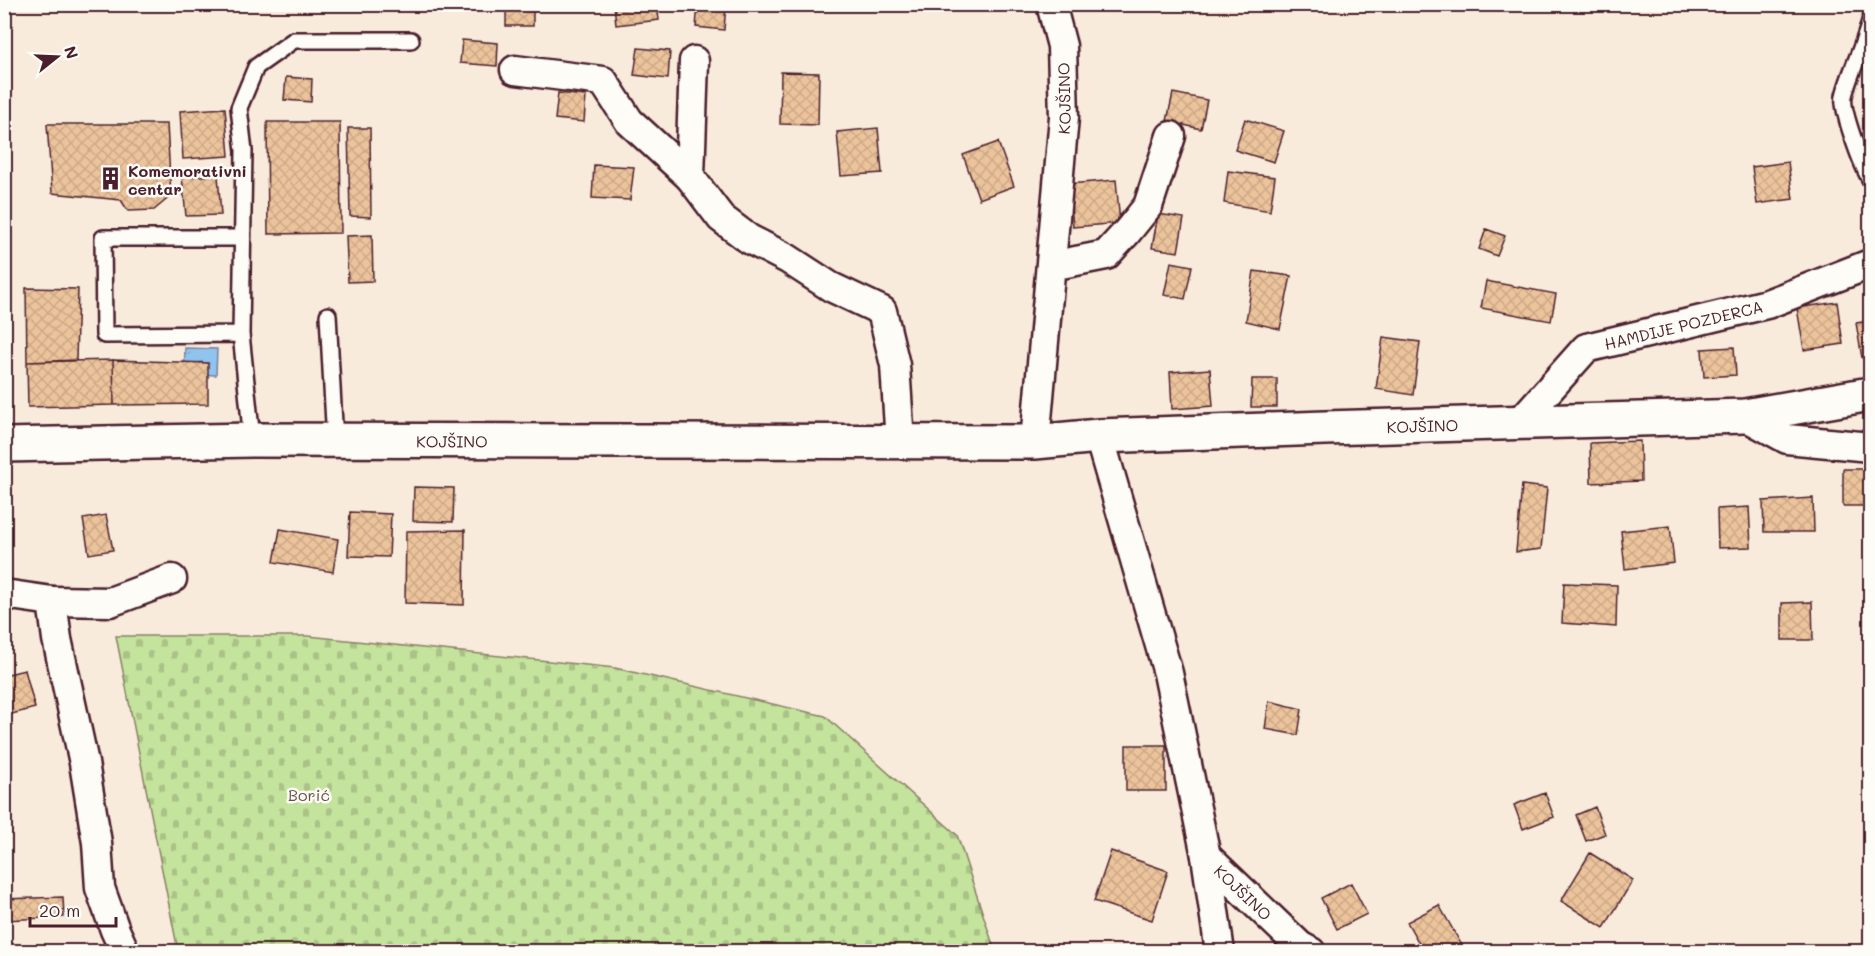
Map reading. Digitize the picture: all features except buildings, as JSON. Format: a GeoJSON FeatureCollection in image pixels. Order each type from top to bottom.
{"type":"FeatureCollection","features":[{"type":"Feature","properties":{"kind":"street","name":"KOJŠINO"},"geometry":{"type":"LineString","coordinates":[[1035,442],[1064,117],[1062,46],[1051,4]]}},
{"type":"Feature","properties":{"kind":"street"},"geometry":{"type":"LineString","coordinates":[[690,177],[694,61]]}},
{"type":"Feature","properties":{"kind":"street"},"geometry":{"type":"LineString","coordinates":[[515,70],[603,81],[629,121],[690,177],[721,218],[749,239],[788,259],[831,287],[882,311],[895,365],[900,443]]}},
{"type":"Feature","properties":{"kind":"street"},"geometry":{"type":"LineString","coordinates":[[1051,266],[1106,255],[1128,232],[1148,206],[1171,136]]}},
{"type":"Feature","properties":{"kind":"street","name":"HAMDIJE POZDERCA"},"geometry":{"type":"LineString","coordinates":[[1521,421],[1586,348],[1767,304],[1870,264]]}},
{"type":"Feature","properties":{"kind":"street","name":"KOJŠINO"},"geometry":{"type":"LineString","coordinates":[[4,445],[252,440],[1035,442],[1099,436],[1521,421],[1745,416],[1870,394]]}},
{"type":"Feature","properties":{"kind":"street","name":"KOJŠINO"},"geometry":{"type":"LineString","coordinates":[[1745,416],[1787,439],[1870,447]]}},
{"type":"Feature","properties":{"kind":"street","name":"KOJŠINO"},"geometry":{"type":"LineString","coordinates":[[1099,436],[1168,673],[1206,856],[1220,951]]}},
{"type":"Feature","properties":{"kind":"street"},"geometry":{"type":"LineString","coordinates":[[4,594],[52,601],[110,602],[172,579]]}},
{"type":"Feature","properties":{"kind":"street"},"geometry":{"type":"LineString","coordinates":[[52,601],[57,639],[84,763],[97,843],[100,888],[125,951]]}},
{"type":"Feature","properties":{"kind":"street","name":"KOJŠINO"},"geometry":{"type":"LineString","coordinates":[[1206,856],[1300,946],[1311,951]]}},
{"type":"Feature","properties":{"kind":"lane"},"geometry":{"type":"LineString","coordinates":[[1870,21],[1843,98],[1864,169],[1870,179]]}},
{"type":"Feature","properties":{"kind":"lane"},"geometry":{"type":"LineString","coordinates":[[252,440],[241,334],[244,151],[239,108],[256,67],[294,40],[411,40]]}},
{"type":"Feature","properties":{"kind":"lane"},"geometry":{"type":"LineString","coordinates":[[241,334],[104,334],[103,238],[242,238]]}},
{"type":"Feature","properties":{"kind":"lane"},"geometry":{"type":"LineString","coordinates":[[328,315],[335,442]]}},
{"type":"Feature","properties":{"kind":"green space","name":"Borić"},"geometry":{"type":"Polygon","coordinates":[[[116,636],[308,636],[615,668],[825,716],[957,835],[995,951],[178,951],[116,636]]]}},
{"type":"Feature","properties":{"kind":"water"},"geometry":{"type":"Polygon","coordinates":[[[185,348],[217,349],[216,375],[184,374],[185,348]]]}},
{"type":"Feature","properties":{"kind":"place","name":"Komemorativni centar"},"geometry":{"type":"Point","coordinates":[110,179]}}]}
